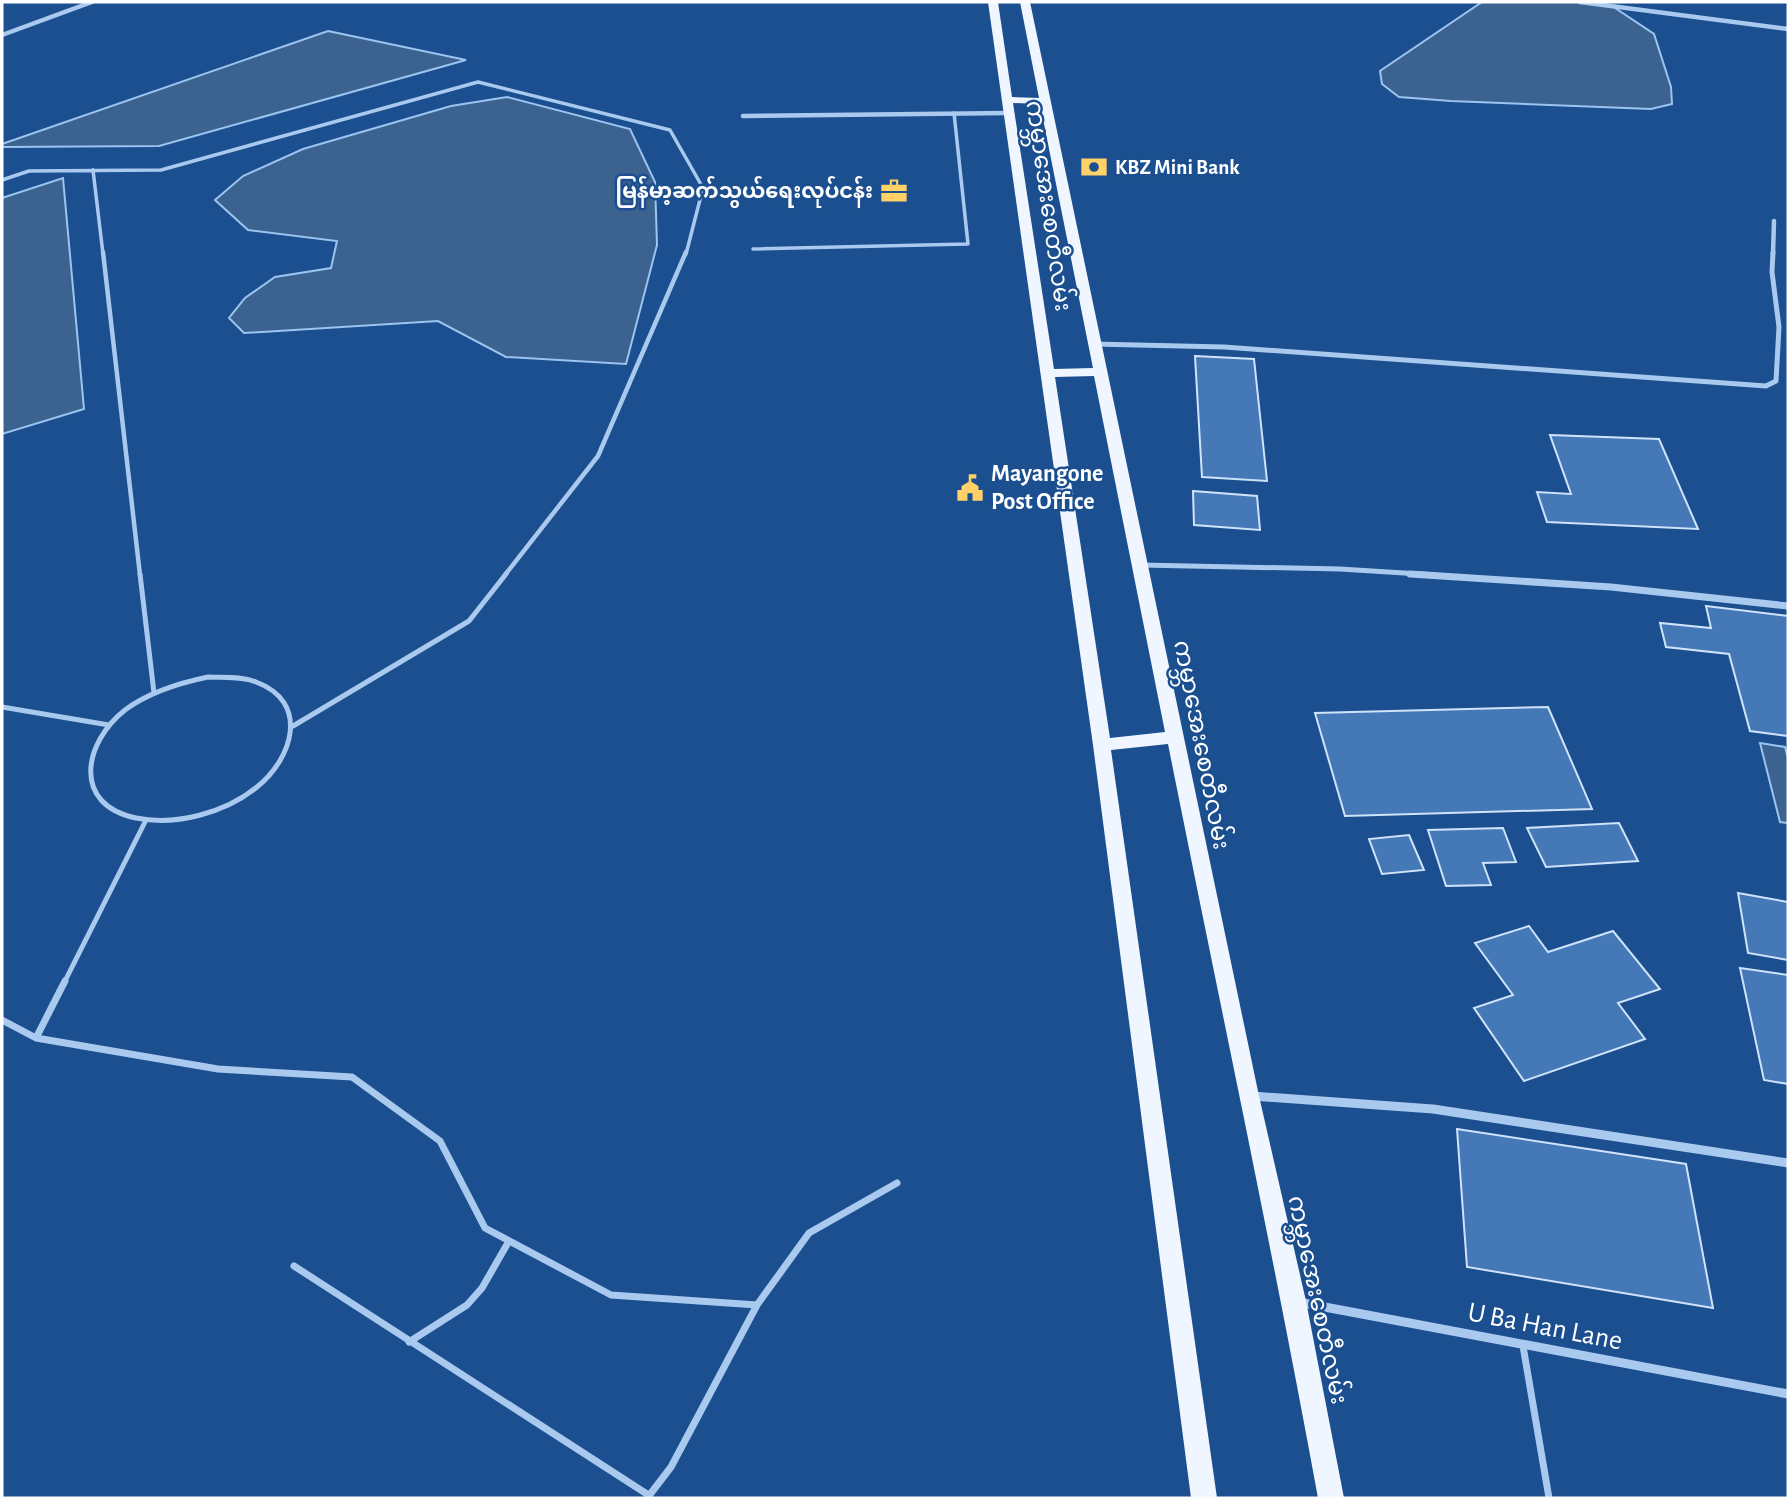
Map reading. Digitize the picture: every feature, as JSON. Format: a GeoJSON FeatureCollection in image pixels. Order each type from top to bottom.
{"type":"FeatureCollection","features":[{"type":"Feature","properties":{"kind":"main road","name":"ကမ္ဘာအေးစေတီလမ်း"},"geometry":{"type":"LineString","coordinates":[[993,2],[1102,745],[1204,1498]]}},
{"type":"Feature","properties":{"kind":"main road","name":"ကမ္ဘာအေးစေတီလမ်း"},"geometry":{"type":"LineString","coordinates":[[1025,2],[1248,1096],[1294,1301],[1331,1498]]}},
{"type":"Feature","properties":{"kind":"main road"},"geometry":{"type":"LineString","coordinates":[[1008,106],[1045,101]]}},
{"type":"Feature","properties":{"kind":"main road"},"geometry":{"type":"LineString","coordinates":[[1047,373],[1100,372]]}},
{"type":"Feature","properties":{"kind":"main road"},"geometry":{"type":"LineString","coordinates":[[1102,745],[1175,737]]}},
{"type":"Feature","properties":{"kind":"street"},"geometry":{"type":"LineString","coordinates":[[2,35],[92,2]]}},
{"type":"Feature","properties":{"kind":"street"},"geometry":{"type":"LineString","coordinates":[[1580,2],[1788,29]]}},
{"type":"Feature","properties":{"kind":"street"},"geometry":{"type":"LineString","coordinates":[[743,116],[954,113],[1008,106]]}},
{"type":"Feature","properties":{"kind":"street"},"geometry":{"type":"LineString","coordinates":[[1093,344],[1224,347],[1766,386],[1776,381],[1779,327],[1772,272],[1774,221]]}},
{"type":"Feature","properties":{"kind":"street"},"geometry":{"type":"LineString","coordinates":[[1140,565],[1340,569],[1611,587],[1788,606]]}},
{"type":"Feature","properties":{"kind":"street"},"geometry":{"type":"LineString","coordinates":[[1248,1096],[1433,1110],[1788,1163]]}},
{"type":"Feature","properties":{"kind":"street","name":"U Ba Han Lane"},"geometry":{"type":"LineString","coordinates":[[1294,1301],[1788,1394]]}},
{"type":"Feature","properties":{"kind":"lane"},"geometry":{"type":"LineString","coordinates":[[2,180],[29,171],[161,170],[478,82],[670,130],[703,188],[684,262],[598,456],[469,621],[293,726]]}},
{"type":"Feature","properties":{"kind":"lane"},"geometry":{"type":"LineString","coordinates":[[753,250],[968,244],[954,113]]}},
{"type":"Feature","properties":{"kind":"lane"},"geometry":{"type":"LineString","coordinates":[[93,170],[154,693]]}},
{"type":"Feature","properties":{"kind":"lane"},"geometry":{"type":"LineString","coordinates":[[208,677],[235,678],[258,683],[276,694],[288,708],[293,726],[289,746],[258,786],[233,803],[204,814],[174,820],[146,820],[121,814],[102,802],[92,785],[89,766],[95,745],[109,725],[129,707],[154,693],[181,682],[208,677]]}},
{"type":"Feature","properties":{"kind":"lane"},"geometry":{"type":"LineString","coordinates":[[2,707],[109,725]]}},
{"type":"Feature","properties":{"kind":"lane"},"geometry":{"type":"LineString","coordinates":[[36,1038],[146,820]]}},
{"type":"Feature","properties":{"kind":"lane"},"geometry":{"type":"LineString","coordinates":[[2,1020],[36,1038],[218,1069],[352,1077],[439,1141],[485,1228],[611,1295],[757,1305]]}},
{"type":"Feature","properties":{"kind":"lane"},"geometry":{"type":"LineString","coordinates":[[294,1266],[648,1497],[671,1467],[757,1305],[809,1233],[897,1183]]}},
{"type":"Feature","properties":{"kind":"lane"},"geometry":{"type":"LineString","coordinates":[[409,1342],[467,1305],[482,1288],[509,1241]]}},
{"type":"Feature","properties":{"kind":"lane"},"geometry":{"type":"LineString","coordinates":[[1523,1346],[1549,1498]]}},
{"type":"Feature","properties":{"kind":"water"},"geometry":{"type":"Polygon","coordinates":[[[1482,2],[1583,2],[1612,6],[1654,34],[1671,87],[1672,104],[1651,109],[1451,101],[1399,97],[1382,84],[1380,71],[1482,2]]]}},
{"type":"Feature","properties":{"kind":"water"},"geometry":{"type":"Polygon","coordinates":[[[328,31],[466,60],[159,146],[2,147],[2,144],[328,31]]]}},
{"type":"Feature","properties":{"kind":"water"},"geometry":{"type":"Polygon","coordinates":[[[507,97],[630,129],[655,182],[657,245],[626,364],[506,357],[438,321],[244,333],[229,318],[245,298],[275,277],[331,268],[337,241],[248,230],[215,200],[243,176],[303,149],[451,106],[507,97]]]}},
{"type":"Feature","properties":{"kind":"water"},"geometry":{"type":"Polygon","coordinates":[[[63,178],[84,409],[2,434],[2,198],[63,178]]]}},
{"type":"Feature","properties":{"kind":"water"},"geometry":{"type":"Polygon","coordinates":[[[1760,743],[1785,747],[1788,758],[1788,823],[1780,822],[1760,743]]]}},
{"type":"Feature","properties":{"kind":"building"},"geometry":{"type":"Polygon","coordinates":[[[1195,356],[1254,359],[1267,481],[1202,477],[1195,356]]]}},
{"type":"Feature","properties":{"kind":"building"},"geometry":{"type":"Polygon","coordinates":[[[1550,435],[1659,439],[1698,529],[1547,522],[1537,492],[1571,494],[1550,435]]]}},
{"type":"Feature","properties":{"kind":"building"},"geometry":{"type":"Polygon","coordinates":[[[1193,491],[1257,496],[1260,530],[1194,525],[1193,491]]]}},
{"type":"Feature","properties":{"kind":"building"},"geometry":{"type":"Polygon","coordinates":[[[1706,606],[1788,616],[1788,736],[1750,731],[1729,654],[1666,647],[1660,623],[1711,628],[1706,606]]]}},
{"type":"Feature","properties":{"kind":"building"},"geometry":{"type":"Polygon","coordinates":[[[1548,707],[1592,809],[1345,816],[1315,713],[1548,707]]]}},
{"type":"Feature","properties":{"kind":"building"},"geometry":{"type":"Polygon","coordinates":[[[1619,823],[1638,861],[1546,867],[1527,828],[1619,823]]]}},
{"type":"Feature","properties":{"kind":"building"},"geometry":{"type":"Polygon","coordinates":[[[1503,828],[1516,862],[1483,863],[1491,885],[1446,886],[1428,830],[1503,828]]]}},
{"type":"Feature","properties":{"kind":"building"},"geometry":{"type":"Polygon","coordinates":[[[1409,835],[1424,870],[1382,874],[1369,839],[1409,835]]]}},
{"type":"Feature","properties":{"kind":"building"},"geometry":{"type":"Polygon","coordinates":[[[1738,893],[1788,902],[1788,960],[1748,953],[1738,893]]]}},
{"type":"Feature","properties":{"kind":"building"},"geometry":{"type":"Polygon","coordinates":[[[1529,926],[1548,952],[1613,931],[1660,989],[1618,1003],[1645,1039],[1524,1081],[1474,1008],[1513,995],[1475,943],[1529,926]]]}},
{"type":"Feature","properties":{"kind":"building"},"geometry":{"type":"Polygon","coordinates":[[[1740,968],[1788,975],[1788,1084],[1764,1080],[1740,968]]]}},
{"type":"Feature","properties":{"kind":"building"},"geometry":{"type":"Polygon","coordinates":[[[1457,1129],[1686,1164],[1713,1308],[1467,1267],[1457,1129]]]}},
{"type":"Feature","properties":{"kind":"place","name":"KBZ Mini Bank"},"geometry":{"type":"Point","coordinates":[1094,167]}},
{"type":"Feature","properties":{"kind":"place","name":"မြန်မာ့ဆက်သွယ်ရေးလုပ်ငန်း"},"geometry":{"type":"Point","coordinates":[894,191]}},
{"type":"Feature","properties":{"kind":"place","name":"Mayangone Post Office"},"geometry":{"type":"Point","coordinates":[970,488]}}]}
